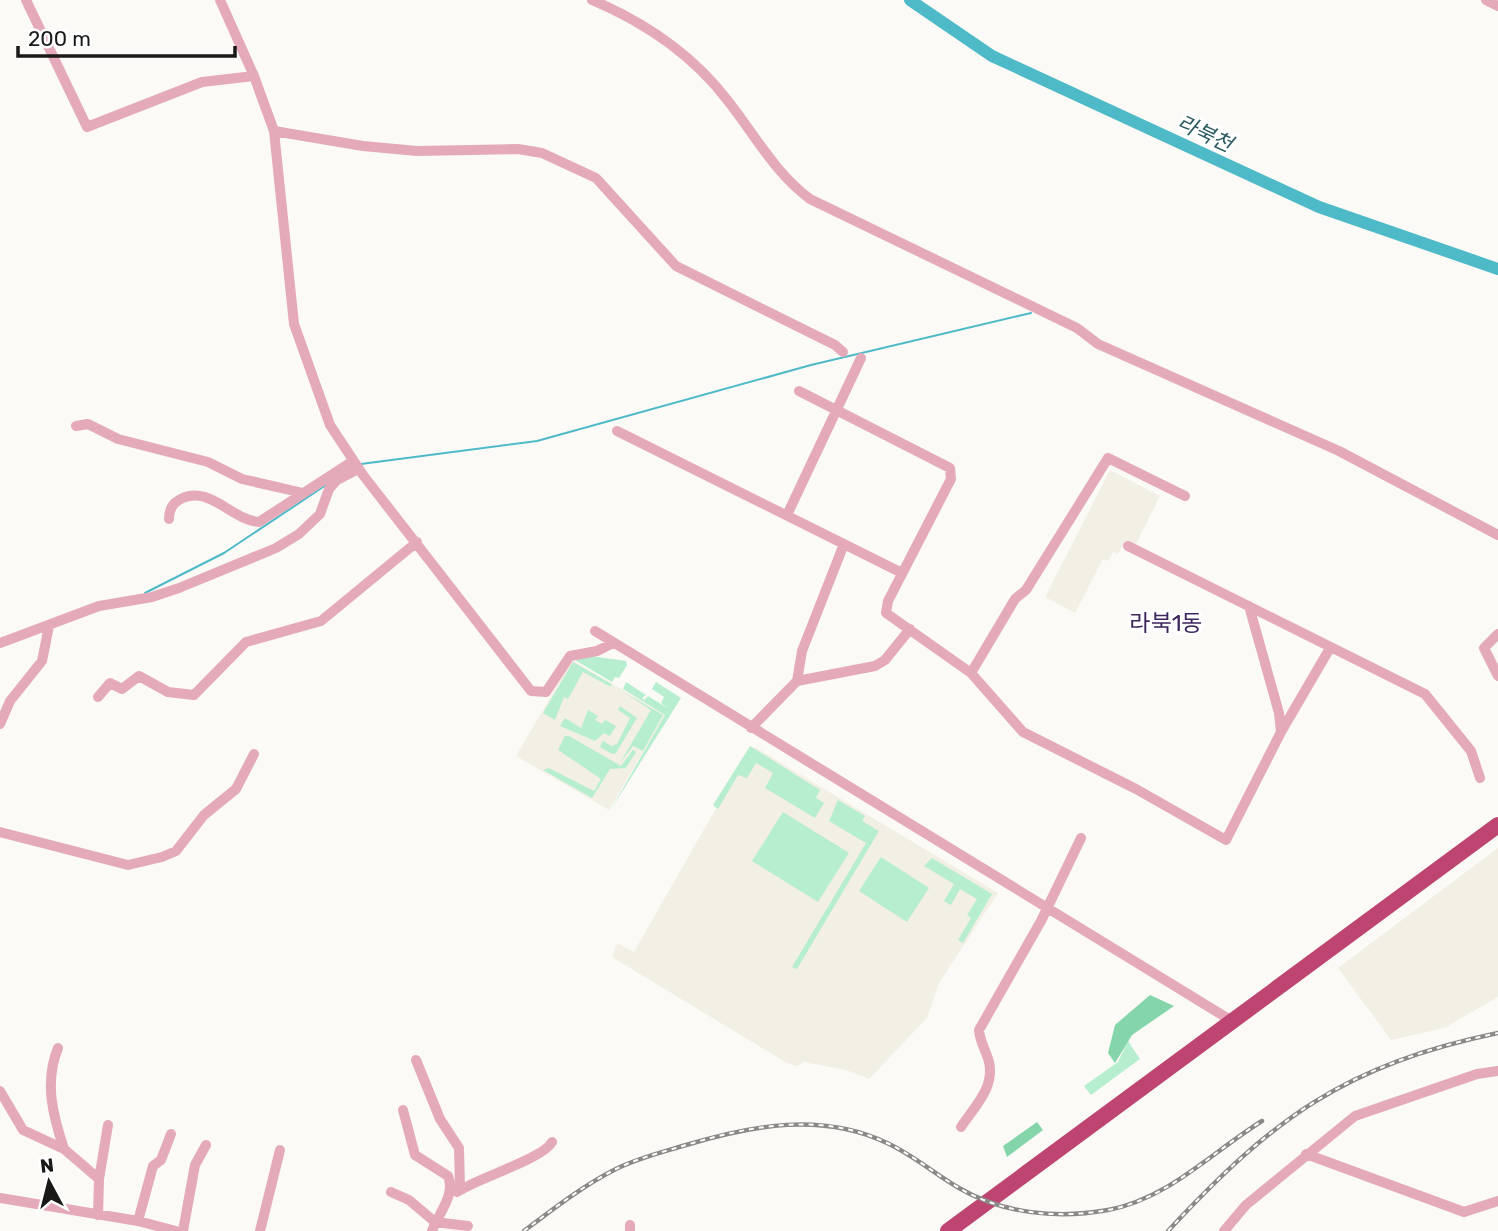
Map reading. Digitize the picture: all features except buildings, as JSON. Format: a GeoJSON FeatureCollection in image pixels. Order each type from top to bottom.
{"type":"FeatureCollection","features":[{"type":"Feature","properties":{"kind":"highway"},"geometry":{"type":"LineString","coordinates":[[948,1231],[1498,825]]}},
{"type":"Feature","properties":{"kind":"street"},"geometry":{"type":"LineString","coordinates":[[26,0],[87,127],[202,82],[254,76]]}},
{"type":"Feature","properties":{"kind":"street"},"geometry":{"type":"LineString","coordinates":[[220,0],[254,76],[274,131],[295,324],[330,425],[356,465],[531,691],[546,692],[570,656],[597,651],[613,643]]}},
{"type":"Feature","properties":{"kind":"street"},"geometry":{"type":"LineString","coordinates":[[592,0],[637,20],[703,74],[730,103],[779,170],[810,199],[1077,328],[1098,344],[1339,451],[1498,536]]}},
{"type":"Feature","properties":{"kind":"street"},"geometry":{"type":"LineString","coordinates":[[1486,0],[1498,6]]}},
{"type":"Feature","properties":{"kind":"street"},"geometry":{"type":"LineString","coordinates":[[274,131],[363,146],[417,151],[518,149],[542,153],[596,178],[676,266],[835,345],[843,352]]}},
{"type":"Feature","properties":{"kind":"street"},"geometry":{"type":"LineString","coordinates":[[786,515],[861,358]]}},
{"type":"Feature","properties":{"kind":"street"},"geometry":{"type":"LineString","coordinates":[[799,391],[950,468],[951,479],[888,601],[886,613],[971,673],[1023,732],[1136,789],[1226,840],[1281,732],[1330,648]]}},
{"type":"Feature","properties":{"kind":"street"},"geometry":{"type":"LineString","coordinates":[[76,425],[88,424],[118,439],[208,462],[242,479],[303,493]]}},
{"type":"Feature","properties":{"kind":"street"},"geometry":{"type":"LineString","coordinates":[[617,432],[902,573]]}},
{"type":"Feature","properties":{"kind":"street"},"geometry":{"type":"LineString","coordinates":[[971,673],[1015,599],[1026,590],[1108,458],[1185,496]]}},
{"type":"Feature","properties":{"kind":"street"},"geometry":{"type":"LineString","coordinates":[[169,519],[171,508],[178,500],[198,495],[259,522],[303,493],[356,465]]}},
{"type":"Feature","properties":{"kind":"street"},"geometry":{"type":"LineString","coordinates":[[0,643],[99,606],[152,597],[179,588],[276,548],[299,534],[320,514],[330,489],[356,465]]}},
{"type":"Feature","properties":{"kind":"street"},"geometry":{"type":"LineString","coordinates":[[97,698],[110,683],[122,689],[139,676],[168,692],[194,695],[246,642],[321,621],[417,542]]}},
{"type":"Feature","properties":{"kind":"street"},"geometry":{"type":"LineString","coordinates":[[797,681],[802,651],[844,544]]}},
{"type":"Feature","properties":{"kind":"street"},"geometry":{"type":"LineString","coordinates":[[1128,546],[1433,700],[1471,751],[1480,778]]}},
{"type":"Feature","properties":{"kind":"street"},"geometry":{"type":"LineString","coordinates":[[1248,606],[1279,713],[1281,732]]}},
{"type":"Feature","properties":{"kind":"street"},"geometry":{"type":"LineString","coordinates":[[0,724],[10,701],[42,661],[49,626]]}},
{"type":"Feature","properties":{"kind":"street"},"geometry":{"type":"LineString","coordinates":[[751,728],[797,681],[875,666],[885,660],[910,629]]}},
{"type":"Feature","properties":{"kind":"street"},"geometry":{"type":"LineString","coordinates":[[594,631],[1232,1021]]}},
{"type":"Feature","properties":{"kind":"street"},"geometry":{"type":"LineString","coordinates":[[1498,634],[1484,648],[1498,676]]}},
{"type":"Feature","properties":{"kind":"street"},"geometry":{"type":"LineString","coordinates":[[0,832],[128,864],[162,857],[176,851],[204,815],[236,789],[254,754]]}},
{"type":"Feature","properties":{"kind":"street"},"geometry":{"type":"LineString","coordinates":[[961,1127],[987,1090],[991,1077],[989,1062],[980,1043],[979,1030],[1047,909],[1081,838]]}},
{"type":"Feature","properties":{"kind":"street"},"geometry":{"type":"LineString","coordinates":[[58,1048],[50,1075],[53,1110],[64,1149]]}},
{"type":"Feature","properties":{"kind":"street"},"geometry":{"type":"LineString","coordinates":[[415,1060],[440,1119],[459,1148],[460,1189]]}},
{"type":"Feature","properties":{"kind":"street"},"geometry":{"type":"LineString","coordinates":[[1224,1231],[1246,1205],[1355,1116],[1477,1074],[1498,1070]]}},
{"type":"Feature","properties":{"kind":"street"},"geometry":{"type":"LineString","coordinates":[[0,1091],[23,1130],[64,1149],[99,1179]]}},
{"type":"Feature","properties":{"kind":"street"},"geometry":{"type":"LineString","coordinates":[[403,1110],[415,1155],[448,1176],[449,1198]]}},
{"type":"Feature","properties":{"kind":"street"},"geometry":{"type":"LineString","coordinates":[[98,1215],[99,1179],[108,1125]]}},
{"type":"Feature","properties":{"kind":"street"},"geometry":{"type":"LineString","coordinates":[[138,1221],[153,1166],[161,1160],[171,1134]]}},
{"type":"Feature","properties":{"kind":"street"},"geometry":{"type":"LineString","coordinates":[[434,1226],[449,1198],[460,1189],[544,1152],[552,1142]]}},
{"type":"Feature","properties":{"kind":"street"},"geometry":{"type":"LineString","coordinates":[[183,1231],[195,1165],[206,1145]]}},
{"type":"Feature","properties":{"kind":"street"},"geometry":{"type":"LineString","coordinates":[[260,1231],[279,1150]]}},
{"type":"Feature","properties":{"kind":"street"},"geometry":{"type":"LineString","coordinates":[[1306,1154],[1464,1212],[1498,1201]]}},
{"type":"Feature","properties":{"kind":"street"},"geometry":{"type":"LineString","coordinates":[[391,1192],[409,1200],[434,1226],[468,1226]]}},
{"type":"Feature","properties":{"kind":"street"},"geometry":{"type":"LineString","coordinates":[[0,1198],[138,1221],[176,1231]]}},
{"type":"Feature","properties":{"kind":"shaded area"},"geometry":{"type":"Polygon","coordinates":[[[1110,470],[1160,496],[1135,546],[1125,541],[1118,554],[1113,552],[1108,561],[1103,559],[1075,613],[1045,597],[1110,470]]]}},
{"type":"Feature","properties":{"kind":"shaded area"},"geometry":{"type":"Polygon","coordinates":[[[572,660],[665,715],[609,810],[516,756],[572,660]]]}},
{"type":"Feature","properties":{"kind":"shaded area"},"geometry":{"type":"Polygon","coordinates":[[[756,748],[998,893],[939,983],[927,1018],[869,1079],[846,1070],[804,1062],[797,1066],[785,1062],[612,957],[617,943],[634,952],[750,749],[756,748]]]}},
{"type":"Feature","properties":{"kind":"shaded area"},"geometry":{"type":"Polygon","coordinates":[[[1498,848],[1498,997],[1444,1028],[1391,1040],[1338,968],[1498,848]]]}},
{"type":"Feature","properties":{"kind":"green space"},"geometry":{"type":"Polygon","coordinates":[[[591,656],[626,661],[627,665],[619,678],[615,677],[612,682],[575,660],[591,656]]]}},
{"type":"Feature","properties":{"kind":"green space"},"geometry":{"type":"Polygon","coordinates":[[[573,662],[613,685],[609,686],[583,672],[568,699],[564,697],[555,720],[543,713],[573,662]]]}},
{"type":"Feature","properties":{"kind":"green space"},"geometry":{"type":"Polygon","coordinates":[[[626,682],[646,695],[642,698],[644,700],[648,696],[669,709],[661,703],[664,697],[652,689],[656,682],[681,698],[610,811],[665,715],[623,689],[626,682]]]}},
{"type":"Feature","properties":{"kind":"green space"},"geometry":{"type":"Polygon","coordinates":[[[622,691],[663,715],[643,751],[633,746],[620,763],[651,710],[622,691]]]}},
{"type":"Feature","properties":{"kind":"green space"},"geometry":{"type":"Polygon","coordinates":[[[620,706],[637,718],[616,753],[612,754],[600,747],[603,741],[611,746],[617,744],[630,718],[618,710],[620,706]]]}},
{"type":"Feature","properties":{"kind":"green space"},"geometry":{"type":"Polygon","coordinates":[[[588,710],[598,716],[595,720],[602,724],[605,720],[616,726],[610,736],[604,733],[595,741],[560,726],[565,718],[581,728],[588,710]]]}},
{"type":"Feature","properties":{"kind":"green space"},"geometry":{"type":"Polygon","coordinates":[[[565,736],[621,766],[633,750],[636,752],[626,768],[610,769],[592,798],[543,770],[549,768],[594,791],[601,779],[558,750],[565,736]]]}},
{"type":"Feature","properties":{"kind":"green space"},"geometry":{"type":"Polygon","coordinates":[[[750,746],[820,790],[816,798],[824,803],[815,818],[765,788],[773,773],[756,763],[747,778],[738,775],[718,809],[713,805],[750,746]]]}},
{"type":"Feature","properties":{"kind":"green space"},"geometry":{"type":"Polygon","coordinates":[[[838,800],[865,816],[862,821],[879,831],[797,969],[792,967],[866,843],[829,821],[838,800]]]}},
{"type":"Feature","properties":{"kind":"green space"},"geometry":{"type":"Polygon","coordinates":[[[783,812],[849,853],[818,902],[752,861],[783,812]]]}},
{"type":"Feature","properties":{"kind":"green space"},"geometry":{"type":"Polygon","coordinates":[[[881,857],[929,888],[907,922],[859,891],[881,857]]]}},
{"type":"Feature","properties":{"kind":"green space"},"geometry":{"type":"Polygon","coordinates":[[[932,858],[992,894],[963,943],[958,940],[971,918],[967,915],[977,899],[960,889],[951,905],[944,901],[954,884],[924,866],[932,858]]]}},
{"type":"Feature","properties":{"kind":"green space"},"geometry":{"type":"Polygon","coordinates":[[[1150,995],[1174,1006],[1132,1035],[1115,1063],[1108,1053],[1115,1025],[1150,995]]]}},
{"type":"Feature","properties":{"kind":"green space"},"geometry":{"type":"Polygon","coordinates":[[[1128,1041],[1140,1059],[1091,1095],[1084,1086],[1118,1062],[1128,1041]]]}},
{"type":"Feature","properties":{"kind":"green space"},"geometry":{"type":"Polygon","coordinates":[[[1037,1122],[1043,1130],[1007,1157],[1003,1146],[1037,1122]]]}},
{"type":"Feature","properties":{"kind":"waterway","name":"라북천"},"geometry":{"type":"LineString","coordinates":[[910,0],[992,56],[1319,207],[1498,269]]}},
{"type":"Feature","properties":{"kind":"waterway"},"geometry":{"type":"LineString","coordinates":[[361,464],[537,441],[811,365],[1031,313]]}},
{"type":"Feature","properties":{"kind":"waterway"},"geometry":{"type":"LineString","coordinates":[[145,593],[224,553],[326,485]]}},
{"type":"Feature","properties":{"kind":"railway"},"geometry":{"type":"LineString","coordinates":[[1168,1231],[1242,1157],[1278,1127],[1315,1102],[1354,1080],[1397,1062],[1444,1046],[1498,1033]]}},
{"type":"Feature","properties":{"kind":"railway"},"geometry":{"type":"LineString","coordinates":[[524,1231],[580,1190],[624,1165],[711,1138],[762,1127],[813,1125],[862,1133],[897,1148],[976,1197],[1012,1209],[1070,1214],[1108,1210],[1150,1196],[1189,1173],[1262,1121]]}},
{"type":"Feature","properties":{"kind":"district","name":"라북1동"},"geometry":{"type":"Point","coordinates":[1166,623]}}]}
